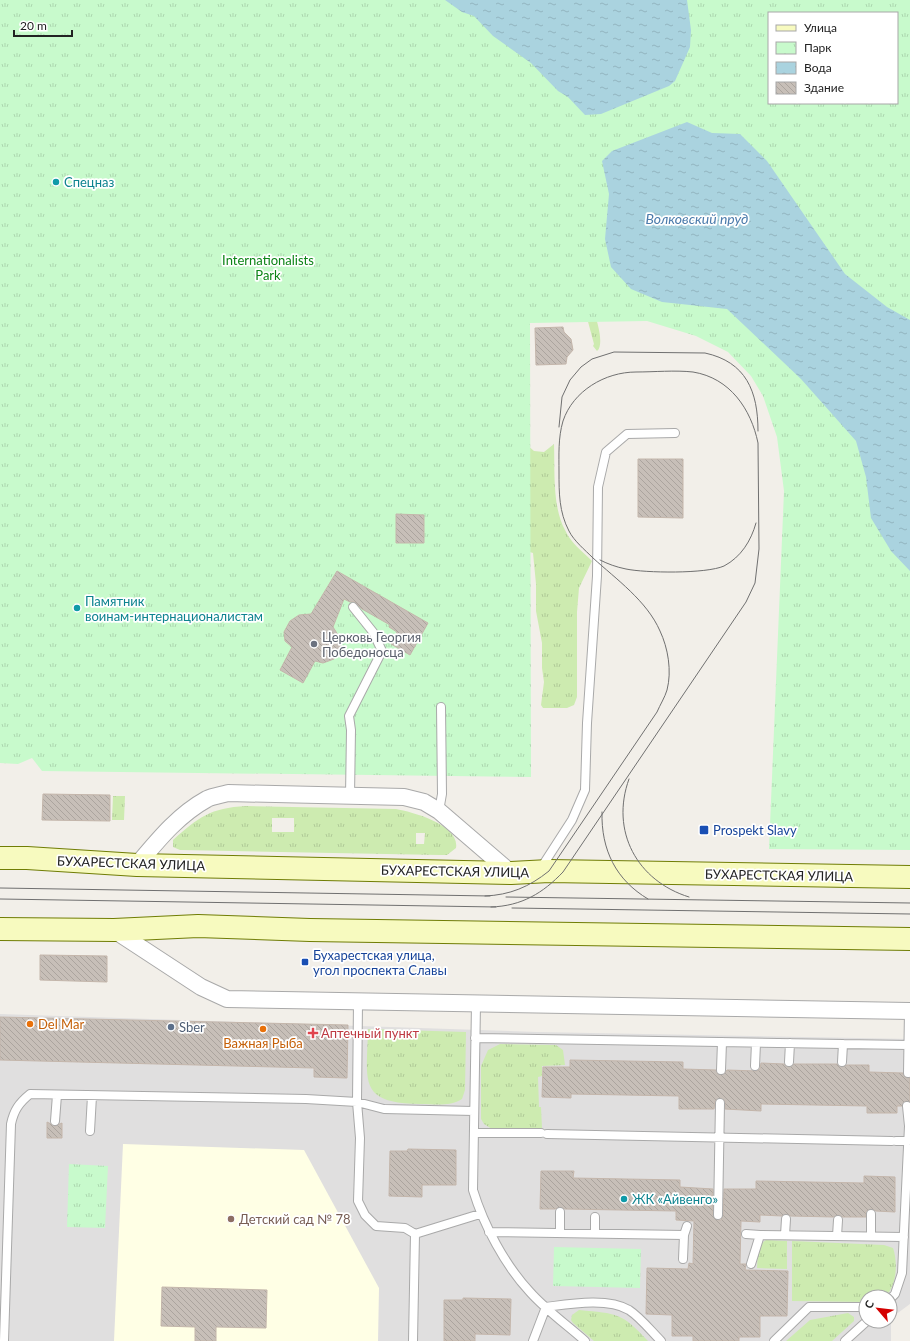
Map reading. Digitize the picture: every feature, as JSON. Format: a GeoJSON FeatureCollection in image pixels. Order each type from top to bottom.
{"type":"FeatureCollection","features":[{"type":"Feature","properties":{"kind":"main road","name":"БУХАРЕСТСКАЯ УЛИЦА"},"geometry":{"type":"LineString","coordinates":[[0,858],[28,858],[137,865],[910,877]]}},
{"type":"Feature","properties":{"kind":"main road"},"geometry":{"type":"LineString","coordinates":[[0,929],[114,930],[198,926],[310,930],[910,939]]}},
{"type":"Feature","properties":{"kind":"street"},"geometry":{"type":"LineString","coordinates":[[137,865],[164,833],[184,815],[208,798],[228,793],[404,797],[424,802],[439,811],[511,872]]}},
{"type":"Feature","properties":{"kind":"street"},"geometry":{"type":"LineString","coordinates":[[114,930],[168,966],[222,998],[358,1002],[909,1011]]}},
{"type":"Feature","properties":{"kind":"lane"},"geometry":{"type":"LineString","coordinates":[[539,872],[572,820],[585,790],[587,723],[597,576],[598,487],[606,452],[627,434],[675,433]]}},
{"type":"Feature","properties":{"kind":"lane"},"geometry":{"type":"LineString","coordinates":[[350,796],[351,730],[349,716],[382,651],[373,632],[353,607]]}},
{"type":"Feature","properties":{"kind":"lane"},"geometry":{"type":"LineString","coordinates":[[439,811],[442,794],[441,707]]}},
{"type":"Feature","properties":{"kind":"lane"},"geometry":{"type":"LineString","coordinates":[[358,1002],[357,1102],[360,1138],[358,1202],[365,1215],[376,1226],[404,1228],[415,1234],[480,1214]]}},
{"type":"Feature","properties":{"kind":"lane"},"geometry":{"type":"LineString","coordinates":[[476,1004],[473,1190],[480,1214],[489,1232],[519,1279],[530,1293],[586,1341]]}},
{"type":"Feature","properties":{"kind":"lane"},"geometry":{"type":"LineString","coordinates":[[908,1073],[909,1011]]}},
{"type":"Feature","properties":{"kind":"lane"},"geometry":{"type":"LineString","coordinates":[[476,1038],[908,1044]]}},
{"type":"Feature","properties":{"kind":"lane"},"geometry":{"type":"LineString","coordinates":[[721,1070],[722,1042]]}},
{"type":"Feature","properties":{"kind":"lane"},"geometry":{"type":"LineString","coordinates":[[755,1066],[756,1042]]}},
{"type":"Feature","properties":{"kind":"lane"},"geometry":{"type":"LineString","coordinates":[[789,1062],[790,1043]]}},
{"type":"Feature","properties":{"kind":"lane"},"geometry":{"type":"LineString","coordinates":[[842,1062],[843,1044]]}},
{"type":"Feature","properties":{"kind":"lane"},"geometry":{"type":"LineString","coordinates":[[4,1341],[11,1124],[14,1111],[20,1102],[30,1094],[269,1098],[357,1102],[384,1109],[474,1111]]}},
{"type":"Feature","properties":{"kind":"lane"},"geometry":{"type":"LineString","coordinates":[[55,1121],[57,1095]]}},
{"type":"Feature","properties":{"kind":"lane"},"geometry":{"type":"LineString","coordinates":[[90,1131],[92,1096]]}},
{"type":"Feature","properties":{"kind":"lane"},"geometry":{"type":"LineString","coordinates":[[718,1215],[720,1103]]}},
{"type":"Feature","properties":{"kind":"lane"},"geometry":{"type":"LineString","coordinates":[[897,1289],[902,1273],[909,1126],[907,1106]]}},
{"type":"Feature","properties":{"kind":"lane"},"geometry":{"type":"LineString","coordinates":[[475,1133],[908,1141]]}},
{"type":"Feature","properties":{"kind":"lane"},"geometry":{"type":"LineString","coordinates":[[560,1212],[560,1233]]}},
{"type":"Feature","properties":{"kind":"lane"},"geometry":{"type":"LineString","coordinates":[[871,1214],[871,1236]]}},
{"type":"Feature","properties":{"kind":"lane"},"geometry":{"type":"LineString","coordinates":[[595,1217],[595,1233]]}},
{"type":"Feature","properties":{"kind":"lane"},"geometry":{"type":"LineString","coordinates":[[785,1235],[786,1219]]}},
{"type":"Feature","properties":{"kind":"lane"},"geometry":{"type":"LineString","coordinates":[[837,1236],[838,1220]]}},
{"type":"Feature","properties":{"kind":"lane"},"geometry":{"type":"LineString","coordinates":[[684,1259],[684,1235],[687,1226]]}},
{"type":"Feature","properties":{"kind":"lane"},"geometry":{"type":"LineString","coordinates":[[489,1232],[684,1235]]}},
{"type":"Feature","properties":{"kind":"lane"},"geometry":{"type":"LineString","coordinates":[[413,1341],[415,1234]]}},
{"type":"Feature","properties":{"kind":"lane"},"geometry":{"type":"LineString","coordinates":[[746,1234],[904,1237]]}},
{"type":"Feature","properties":{"kind":"lane"},"geometry":{"type":"LineString","coordinates":[[751,1264],[760,1235]]}},
{"type":"Feature","properties":{"kind":"lane"},"geometry":{"type":"LineString","coordinates":[[546,1307],[578,1303],[612,1304],[629,1310],[661,1341]]}},
{"type":"Feature","properties":{"kind":"lane"},"geometry":{"type":"LineString","coordinates":[[533,1341],[546,1307]]}},
{"type":"Feature","properties":{"kind":"lane"},"geometry":{"type":"LineString","coordinates":[[774,1341],[809,1307],[858,1307]]}},
{"type":"Feature","properties":{"kind":"lane"},"geometry":{"type":"LineString","coordinates":[[845,1341],[858,1329]]}},
{"type":"Feature","properties":{"kind":"shaded area"},"geometry":{"type":"Polygon","coordinates":[[[0,1014],[537,1032],[910,1039],[910,1304],[898,1313],[898,1289],[858,1289],[858,1329],[891,1329],[891,1341],[0,1341],[0,1014]]]}},
{"type":"Feature","properties":{"kind":"shaded area","name":"Детский сад № 78"},"geometry":{"type":"Polygon","coordinates":[[[123,1144],[304,1150],[379,1288],[378,1341],[114,1341],[123,1144]]]}},
{"type":"Feature","properties":{"kind":"green space","name":"Internationalists Park"},"geometry":{"type":"Polygon","coordinates":[[[0,0],[910,0],[910,850],[769,849],[784,491],[777,437],[763,396],[751,376],[728,352],[696,336],[647,321],[530,323],[531,777],[42,771],[32,758],[18,764],[0,763],[0,0]]]}},
{"type":"Feature","properties":{"kind":"green space"},"geometry":{"type":"Polygon","coordinates":[[[534,304],[595,316],[599,329],[600,340],[597,351],[593,346],[594,344],[587,318],[518,317],[526,444],[534,451],[544,452],[554,444],[556,499],[561,521],[570,539],[592,561],[579,588],[577,612],[577,697],[574,705],[567,708],[543,708],[541,705],[544,682],[542,668],[542,643],[536,611],[536,584],[533,553],[523,550],[439,346],[534,304]]]}},
{"type":"Feature","properties":{"kind":"green space"},"geometry":{"type":"Polygon","coordinates":[[[113,796],[125,796],[124,820],[112,820],[113,796]]]}},
{"type":"Feature","properties":{"kind":"green space"},"geometry":{"type":"Polygon","coordinates":[[[234,807],[396,809],[413,813],[443,826],[451,833],[455,840],[456,848],[447,855],[439,855],[180,850],[173,847],[173,840],[190,825],[206,815],[234,807]],[[272,818],[272,832],[294,832],[294,818],[272,818]],[[416,833],[416,844],[424,844],[425,833],[416,833]]]}},
{"type":"Feature","properties":{"kind":"green space"},"geometry":{"type":"Polygon","coordinates":[[[368,1029],[466,1032],[465,1090],[462,1099],[457,1102],[436,1105],[400,1103],[385,1099],[376,1094],[370,1086],[367,1075],[368,1029]]]}},
{"type":"Feature","properties":{"kind":"green space"},"geometry":{"type":"Polygon","coordinates":[[[500,1044],[556,1045],[563,1050],[565,1065],[542,1066],[542,1076],[538,1077],[539,1107],[541,1107],[542,1128],[492,1129],[484,1124],[481,1119],[481,1066],[488,1050],[500,1044]]]}},
{"type":"Feature","properties":{"kind":"green space"},"geometry":{"type":"Polygon","coordinates":[[[69,1164],[108,1166],[105,1228],[67,1227],[69,1164]]]}},
{"type":"Feature","properties":{"kind":"green space"},"geometry":{"type":"Polygon","coordinates":[[[766,1240],[787,1241],[787,1269],[757,1268],[759,1249],[766,1240]]]}},
{"type":"Feature","properties":{"kind":"green space"},"geometry":{"type":"Polygon","coordinates":[[[792,1241],[884,1245],[893,1248],[896,1267],[891,1289],[858,1289],[858,1302],[792,1301],[792,1241]]]}},
{"type":"Feature","properties":{"kind":"green space"},"geometry":{"type":"Polygon","coordinates":[[[554,1247],[641,1249],[640,1288],[553,1286],[554,1247]]]}},
{"type":"Feature","properties":{"kind":"green space"},"geometry":{"type":"Polygon","coordinates":[[[579,1310],[602,1312],[618,1316],[631,1324],[648,1341],[594,1341],[571,1320],[572,1315],[579,1310]]]}},
{"type":"Feature","properties":{"kind":"green space"},"geometry":{"type":"Polygon","coordinates":[[[848,1313],[854,1317],[854,1321],[832,1341],[786,1341],[810,1320],[848,1313]]]}},
{"type":"Feature","properties":{"kind":"water"},"geometry":{"type":"Polygon","coordinates":[[[445,0],[687,0],[691,30],[690,47],[675,81],[669,86],[601,114],[585,115],[568,97],[558,91],[531,63],[493,36],[474,16],[462,12],[445,0]]]}},
{"type":"Feature","properties":{"kind":"water","name":"Волковский пруд"},"geometry":{"type":"Polygon","coordinates":[[[687,122],[712,133],[740,134],[767,161],[845,274],[887,307],[910,320],[910,571],[891,551],[871,518],[866,477],[856,441],[801,379],[727,309],[662,302],[631,289],[611,267],[605,239],[609,194],[602,161],[612,151],[687,122]]]}},
{"type":"Feature","properties":{"kind":"building"},"geometry":{"type":"Polygon","coordinates":[[[563,327],[564,332],[571,339],[573,350],[567,357],[566,364],[536,365],[535,328],[563,327]]]}},
{"type":"Feature","properties":{"kind":"building"},"geometry":{"type":"Polygon","coordinates":[[[638,459],[683,459],[683,518],[638,517],[638,459]]]}},
{"type":"Feature","properties":{"kind":"building"},"geometry":{"type":"Polygon","coordinates":[[[396,514],[424,515],[424,543],[396,543],[396,514]]]}},
{"type":"Feature","properties":{"kind":"building"},"geometry":{"type":"Polygon","coordinates":[[[337,571],[428,623],[410,655],[391,644],[397,632],[389,627],[390,625],[362,609],[355,602],[350,602],[344,599],[333,627],[340,638],[340,648],[334,659],[323,663],[315,661],[303,683],[280,670],[292,647],[285,641],[284,632],[290,621],[299,615],[311,614],[337,571]]]}},
{"type":"Feature","properties":{"kind":"building"},"geometry":{"type":"Polygon","coordinates":[[[43,794],[110,795],[110,821],[42,820],[43,794]]]}},
{"type":"Feature","properties":{"kind":"building"},"geometry":{"type":"Polygon","coordinates":[[[40,955],[107,956],[107,982],[40,980],[40,955]]]}},
{"type":"Feature","properties":{"kind":"building"},"geometry":{"type":"Polygon","coordinates":[[[0,1017],[348,1025],[347,1078],[314,1077],[314,1068],[0,1060],[0,1017]]]}},
{"type":"Feature","properties":{"kind":"building"},"geometry":{"type":"Polygon","coordinates":[[[570,1060],[683,1062],[683,1069],[716,1070],[718,1074],[721,1075],[727,1070],[757,1071],[760,1069],[761,1063],[784,1064],[789,1067],[794,1064],[837,1064],[842,1067],[847,1065],[869,1065],[869,1072],[903,1073],[905,1077],[910,1078],[910,1102],[906,1101],[902,1106],[897,1106],[897,1113],[867,1113],[867,1106],[761,1104],[761,1111],[725,1109],[725,1101],[720,1098],[715,1101],[714,1109],[679,1109],[679,1096],[571,1094],[571,1098],[542,1097],[543,1067],[570,1067],[570,1060]]]}},
{"type":"Feature","properties":{"kind":"building"},"geometry":{"type":"Polygon","coordinates":[[[47,1122],[55,1126],[62,1123],[62,1138],[47,1138],[47,1122]]]}},
{"type":"Feature","properties":{"kind":"building"},"geometry":{"type":"Polygon","coordinates":[[[408,1149],[456,1150],[456,1185],[422,1185],[422,1197],[389,1196],[390,1151],[407,1151],[408,1149]]]}},
{"type":"Feature","properties":{"kind":"building","name":"ЖК «Айвенго»"},"geometry":{"type":"Polygon","coordinates":[[[541,1171],[574,1171],[573,1178],[680,1180],[680,1187],[713,1189],[713,1215],[718,1220],[721,1220],[723,1215],[724,1189],[756,1189],[756,1181],[864,1183],[864,1176],[895,1177],[895,1212],[876,1211],[871,1209],[866,1211],[866,1217],[842,1217],[838,1215],[834,1217],[790,1216],[786,1214],[782,1216],[760,1215],[760,1222],[741,1221],[740,1264],[746,1264],[745,1270],[788,1271],[787,1316],[760,1316],[760,1337],[739,1337],[739,1341],[693,1341],[693,1336],[672,1336],[672,1315],[646,1314],[647,1268],[688,1269],[689,1263],[693,1264],[694,1221],[676,1220],[676,1211],[565,1209],[560,1207],[555,1209],[540,1209],[541,1171]]]}},
{"type":"Feature","properties":{"kind":"building"},"geometry":{"type":"Polygon","coordinates":[[[162,1287],[267,1290],[266,1328],[216,1327],[216,1341],[195,1341],[195,1327],[161,1326],[162,1287]]]}},
{"type":"Feature","properties":{"kind":"building"},"geometry":{"type":"Polygon","coordinates":[[[463,1298],[511,1299],[510,1335],[475,1334],[475,1341],[444,1341],[444,1300],[463,1300],[463,1298]]]}},
{"type":"Feature","properties":{"kind":"tram line"},"geometry":{"type":"LineString","coordinates":[[559,427],[562,397],[570,380],[581,367],[592,359],[614,352],[705,353],[719,357],[731,363],[747,380],[755,403],[758,431]]}},
{"type":"Feature","properties":{"kind":"tram line"},"geometry":{"type":"LineString","coordinates":[[485,896],[503,894],[527,886],[549,871],[657,712],[666,693],[668,683],[669,667],[667,652],[663,638],[654,620],[639,600],[577,542],[571,535],[563,517],[559,487],[559,446],[563,421],[568,410],[582,392],[592,385],[613,375],[636,372],[672,371],[693,372],[706,375],[728,388],[737,397],[744,407],[755,430],[758,443],[759,549],[755,583],[746,602],[563,872],[548,886],[531,897],[513,904],[491,907]]}},
{"type":"Feature","properties":{"kind":"tram line"},"geometry":{"type":"LineString","coordinates":[[600,560],[622,568],[647,571],[690,572],[715,569],[724,566],[740,553],[748,542],[756,523]]}},
{"type":"Feature","properties":{"kind":"tram line"},"geometry":{"type":"LineString","coordinates":[[629,779],[624,798],[623,817],[626,835],[632,852],[642,866],[655,879],[671,889],[689,897]]}},
{"type":"Feature","properties":{"kind":"tram line"},"geometry":{"type":"LineString","coordinates":[[602,812],[604,839],[613,863],[627,883],[648,899]]}},
{"type":"Feature","properties":{"kind":"tram line"},"geometry":{"type":"LineString","coordinates":[[0,888],[490,896]]}},
{"type":"Feature","properties":{"kind":"tram line"},"geometry":{"type":"LineString","coordinates":[[506,897],[910,903]]}},
{"type":"Feature","properties":{"kind":"tram line"},"geometry":{"type":"LineString","coordinates":[[0,899],[496,907]]}},
{"type":"Feature","properties":{"kind":"tram line"},"geometry":{"type":"LineString","coordinates":[[512,908],[910,914]]}},
{"type":"Feature","properties":{"kind":"place","name":"Спецназ"},"geometry":{"type":"Point","coordinates":[56,182]}},
{"type":"Feature","properties":{"kind":"place","name":"Памятник воинам-интернационалистам"},"geometry":{"type":"Point","coordinates":[77,608]}},
{"type":"Feature","properties":{"kind":"place","name":"Церковь Георгия Победоносца"},"geometry":{"type":"Point","coordinates":[314,644]}},
{"type":"Feature","properties":{"kind":"place","name":"Prospekt Slavy"},"geometry":{"type":"Point","coordinates":[704,830]}},
{"type":"Feature","properties":{"kind":"place","name":"Бухарестская улица, угол проспекта Славы"},"geometry":{"type":"Point","coordinates":[305,962]}},
{"type":"Feature","properties":{"kind":"place","name":"Del Mar"},"geometry":{"type":"Point","coordinates":[30,1024]}},
{"type":"Feature","properties":{"kind":"place","name":"Sber"},"geometry":{"type":"Point","coordinates":[171,1027]}},
{"type":"Feature","properties":{"kind":"place","name":"Важная Рыба"},"geometry":{"type":"Point","coordinates":[263,1029]}},
{"type":"Feature","properties":{"kind":"place","name":"Аптечный пункт"},"geometry":{"type":"Point","coordinates":[313,1033]}},
{"type":"Feature","properties":{"kind":"place","name":"ЖК «Айвенго»"},"geometry":{"type":"Point","coordinates":[624,1199]}},
{"type":"Feature","properties":{"kind":"place","name":"Детский сад № 78"},"geometry":{"type":"Point","coordinates":[231,1219]}}]}
